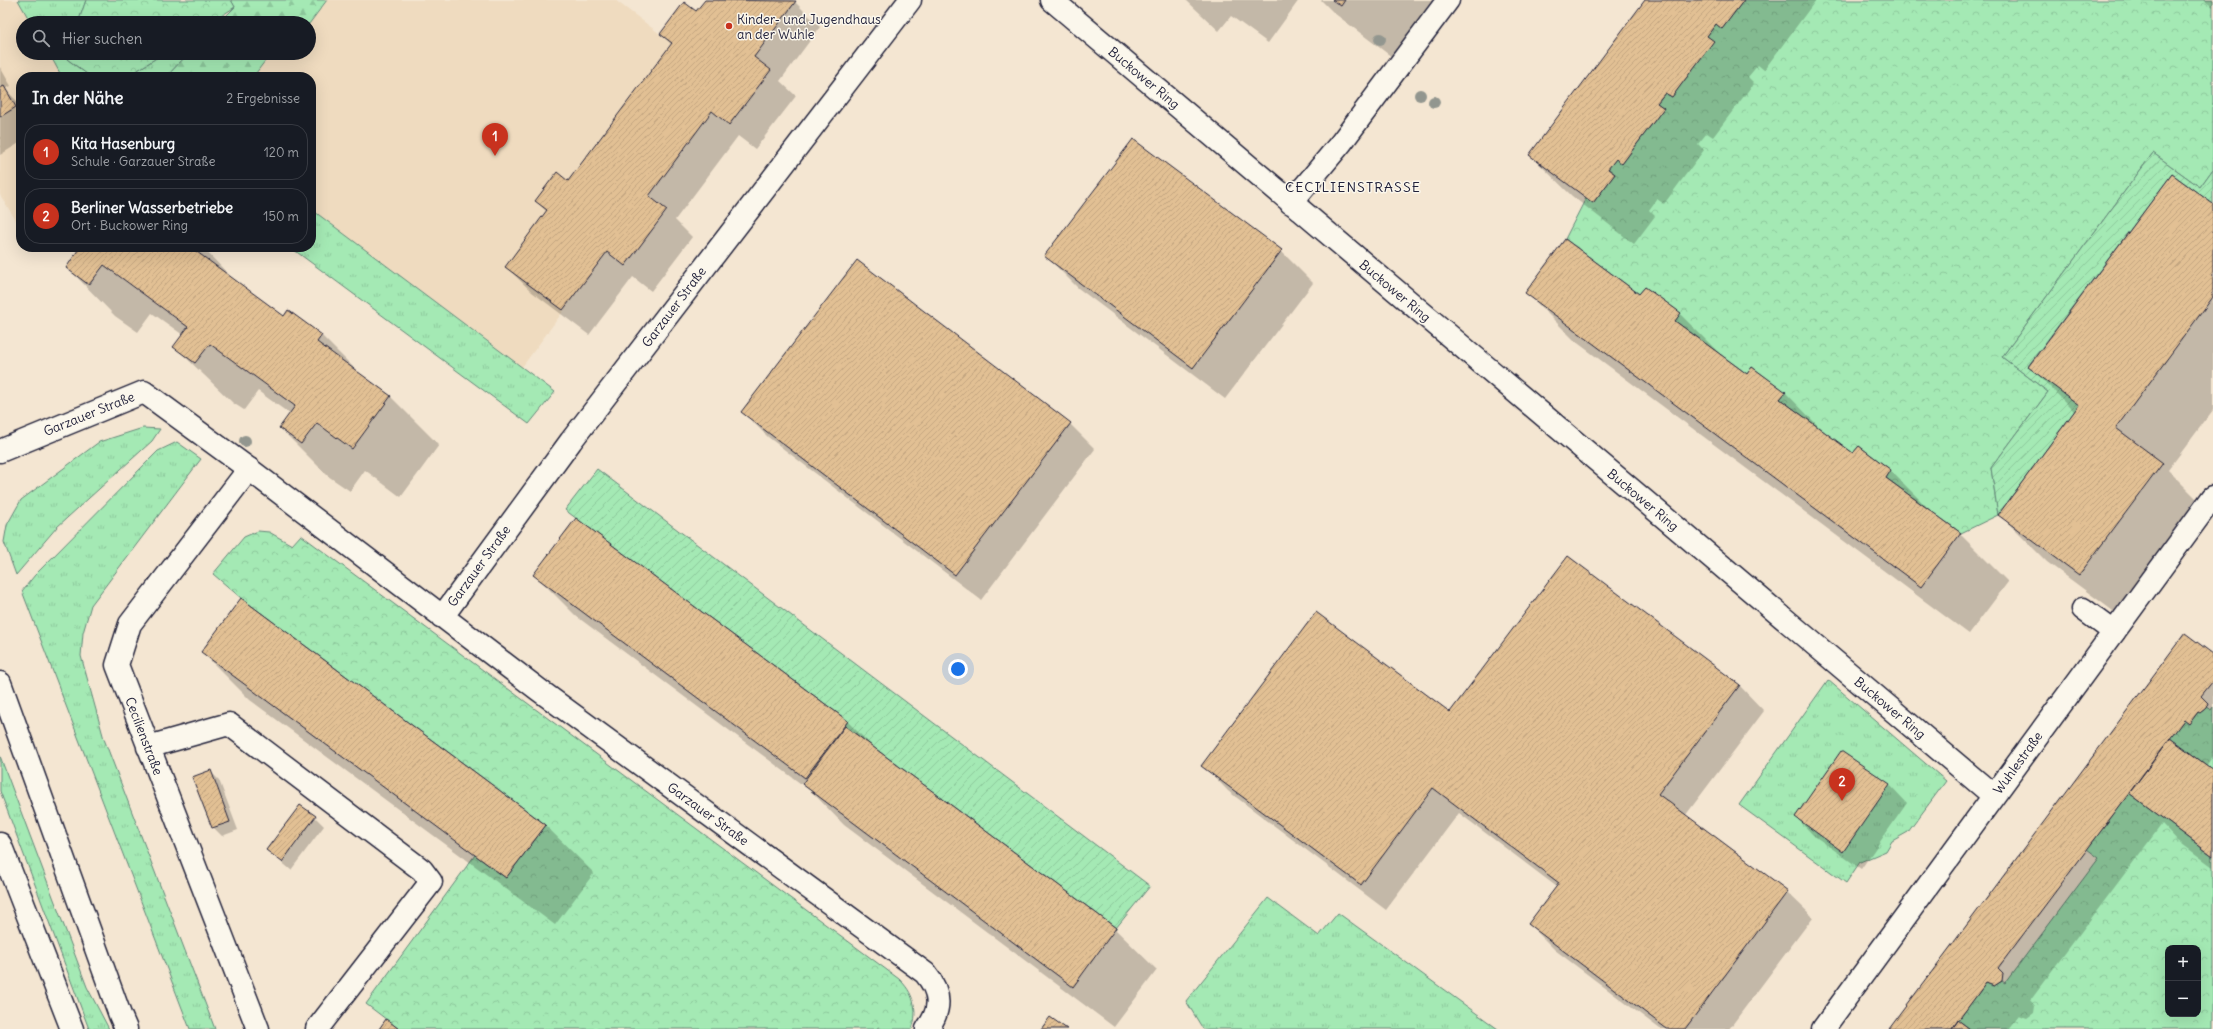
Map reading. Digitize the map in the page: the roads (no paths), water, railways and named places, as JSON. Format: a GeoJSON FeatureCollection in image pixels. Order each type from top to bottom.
{"type":"FeatureCollection","features":[{"type":"Feature","properties":{"kind":"street","name":"Garzauer Straße"},"geometry":{"type":"LineString","coordinates":[[442,616],[571,441],[910,0]]}},
{"type":"Feature","properties":{"kind":"street","name":"Buckower Ring"},"geometry":{"type":"LineString","coordinates":[[1052,0],[1994,796]]}},
{"type":"Feature","properties":{"kind":"street"},"geometry":{"type":"LineString","coordinates":[[1291,203],[1341,143],[1448,0]]}},
{"type":"Feature","properties":{"kind":"street","name":"Garzauer Straße"},"geometry":{"type":"LineString","coordinates":[[0,451],[144,392],[250,469],[539,690],[925,973],[932,982],[936,992],[938,1006],[935,1019],[927,1029]]}},
{"type":"Feature","properties":{"kind":"street","name":"Cecilienstraße"},"geometry":{"type":"LineString","coordinates":[[250,469],[130,624],[117,665],[258,1029]]}},
{"type":"Feature","properties":{"kind":"street","name":"Wuhlestraße"},"geometry":{"type":"LineString","coordinates":[[1823,1029],[2213,497]]}},
{"type":"Feature","properties":{"kind":"street"},"geometry":{"type":"LineString","coordinates":[[2083,609],[2114,632]]}},
{"type":"Feature","properties":{"kind":"street"},"geometry":{"type":"LineString","coordinates":[[0,683],[117,1008],[126,1029]]}},
{"type":"Feature","properties":{"kind":"street"},"geometry":{"type":"LineString","coordinates":[[148,747],[229,724],[422,870],[431,882],[318,1029]]}},
{"type":"Feature","properties":{"kind":"street"},"geometry":{"type":"LineString","coordinates":[[0,844],[72,1029]]}},
{"type":"Feature","properties":{"kind":"place","name":"Kinder- und Jugendhaus an der Wuhle"},"geometry":{"type":"Point","coordinates":[729,26]}},
{"type":"Feature","properties":{"kind":"place","name":"Kita Hasenburg"},"geometry":{"type":"Point","coordinates":[495,156]}},
{"type":"Feature","properties":{"kind":"place","name":"Berliner Wasserbetriebe"},"geometry":{"type":"Point","coordinates":[1842,801]}},
{"type":"Feature","properties":{"kind":"district","name":"CECILIENSTRASSE"},"geometry":{"type":"Point","coordinates":[1353,187]}}]}
